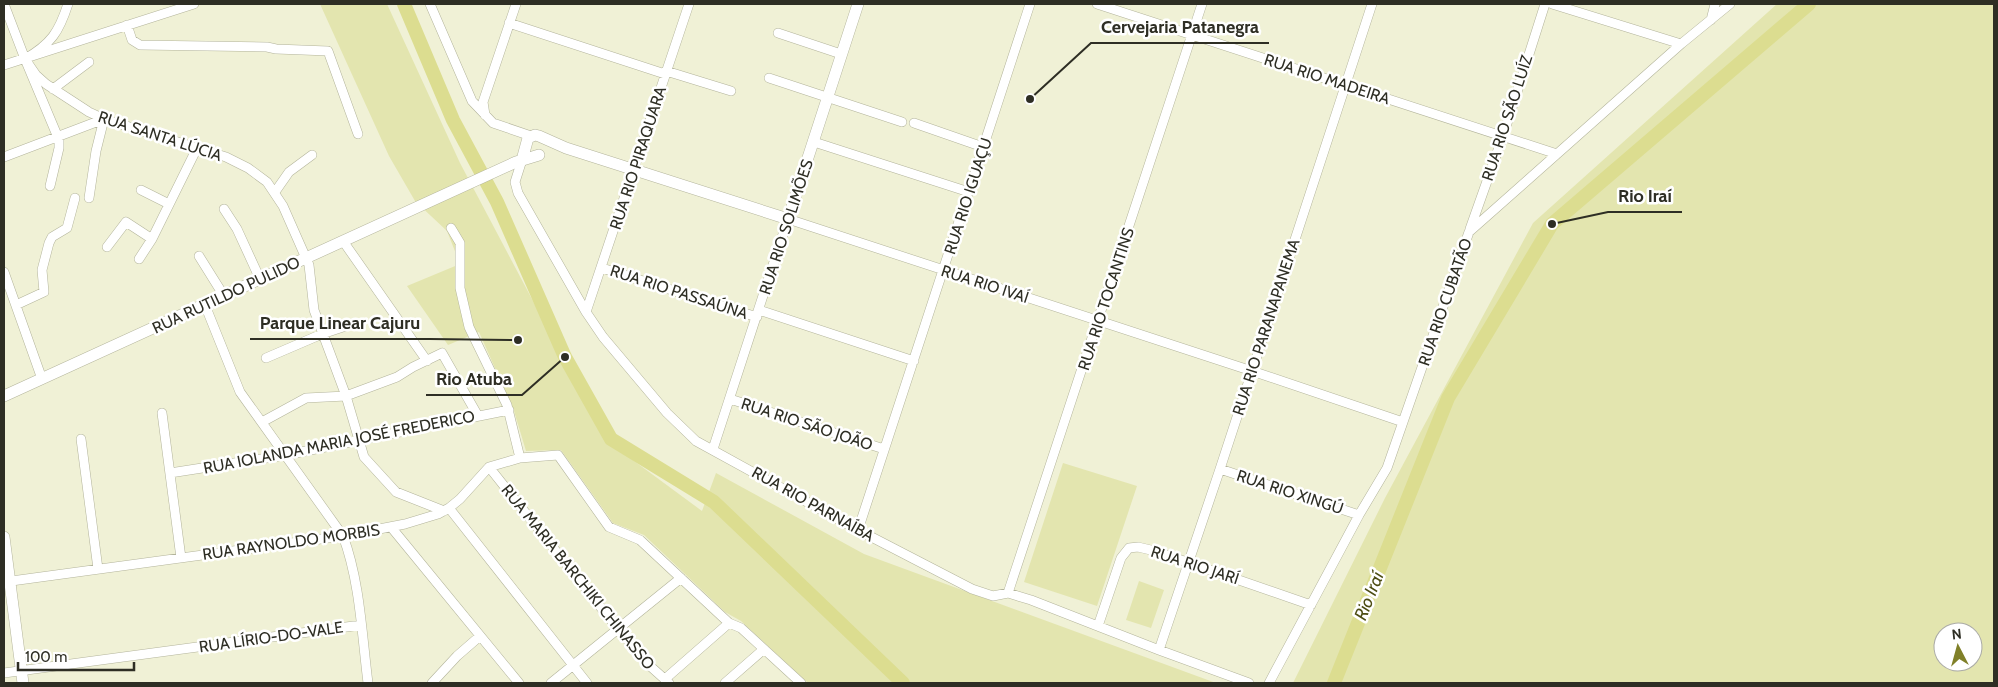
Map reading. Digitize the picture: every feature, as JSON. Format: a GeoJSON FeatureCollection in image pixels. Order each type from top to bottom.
{"type":"FeatureCollection","features":[{"type":"Feature","properties":{"kind":"street"},"geometry":{"type":"LineString","coordinates":[[4,4],[58,136],[59,148],[50,186]]}},
{"type":"Feature","properties":{"kind":"street"},"geometry":{"type":"LineString","coordinates":[[25,59],[39,51],[53,38],[68,4]]}},
{"type":"Feature","properties":{"kind":"street"},"geometry":{"type":"LineString","coordinates":[[4,65],[189,4]]}},
{"type":"Feature","properties":{"kind":"street"},"geometry":{"type":"LineString","coordinates":[[430,4],[467,92],[472,101],[487,118]]}},
{"type":"Feature","properties":{"kind":"street"},"geometry":{"type":"LineString","coordinates":[[487,118],[483,110],[483,102],[516,4]]}},
{"type":"Feature","properties":{"kind":"street","name":"RUA RIO PIRAQUARA"},"geometry":{"type":"LineString","coordinates":[[586,312],[689,4]]}},
{"type":"Feature","properties":{"kind":"street","name":"RUA RIO SOLIMÕES"},"geometry":{"type":"LineString","coordinates":[[713,449],[858,4]]}},
{"type":"Feature","properties":{"kind":"street","name":"RUA RIO IGUAÇU"},"geometry":{"type":"LineString","coordinates":[[858,530],[1030,4]]}},
{"type":"Feature","properties":{"kind":"street","name":"RUA RIO MADEIRA"},"geometry":{"type":"LineString","coordinates":[[1097,4],[1557,154]]}},
{"type":"Feature","properties":{"kind":"street","name":"RUA RIO TOCANTINS"},"geometry":{"type":"LineString","coordinates":[[1008,594],[1202,4]]}},
{"type":"Feature","properties":{"kind":"street","name":"RUA RIO PARANAPANEMA"},"geometry":{"type":"LineString","coordinates":[[1158,650],[1220,470],[1372,4]]}},
{"type":"Feature","properties":{"kind":"street","name":"RUA RIO SÃO LUÍZ"},"geometry":{"type":"LineString","coordinates":[[1469,232],[1503,136],[1545,4]]}},
{"type":"Feature","properties":{"kind":"street"},"geometry":{"type":"LineString","coordinates":[[1552,4],[1681,44]]}},
{"type":"Feature","properties":{"kind":"street","name":"RUA RIO CUBATÃO"},"geometry":{"type":"LineString","coordinates":[[1269,683],[1359,515],[1387,468],[1469,232],[1681,44],[1711,20],[1717,7],[1730,4]]}},
{"type":"Feature","properties":{"kind":"street"},"geometry":{"type":"LineString","coordinates":[[509,23],[666,72],[731,90]]}},
{"type":"Feature","properties":{"kind":"street"},"geometry":{"type":"LineString","coordinates":[[128,25],[132,40],[140,44],[267,47],[328,52],[358,134]]}},
{"type":"Feature","properties":{"kind":"street"},"geometry":{"type":"LineString","coordinates":[[778,33],[841,54]]}},
{"type":"Feature","properties":{"kind":"street","name":"RUA SANTA LÚCIA"},"geometry":{"type":"LineString","coordinates":[[25,59],[36,75],[53,90],[84,109],[104,119],[226,158],[248,168],[267,182],[275,192],[290,221],[310,269],[314,310],[346,396],[364,457],[396,492],[446,510]]}},
{"type":"Feature","properties":{"kind":"street"},"geometry":{"type":"LineString","coordinates":[[53,90],[89,62]]}},
{"type":"Feature","properties":{"kind":"street"},"geometry":{"type":"LineString","coordinates":[[769,78],[902,122]]}},
{"type":"Feature","properties":{"kind":"street","name":"RUA RIO IVAÍ"},"geometry":{"type":"LineString","coordinates":[[487,118],[493,124],[533,139],[788,219],[1403,422]]}},
{"type":"Feature","properties":{"kind":"street"},"geometry":{"type":"LineString","coordinates":[[4,157],[104,119]]}},
{"type":"Feature","properties":{"kind":"street"},"geometry":{"type":"LineString","coordinates":[[89,198],[96,151],[104,119]]}},
{"type":"Feature","properties":{"kind":"street"},"geometry":{"type":"LineString","coordinates":[[914,123],[983,147]]}},
{"type":"Feature","properties":{"kind":"street"},"geometry":{"type":"LineString","coordinates":[[533,139],[546,144],[542,153],[535,156],[528,152],[533,139]]}},
{"type":"Feature","properties":{"kind":"street"},"geometry":{"type":"LineString","coordinates":[[522,160],[533,139]]}},
{"type":"Feature","properties":{"kind":"street"},"geometry":{"type":"LineString","coordinates":[[814,142],[969,192]]}},
{"type":"Feature","properties":{"kind":"street"},"geometry":{"type":"LineString","coordinates":[[139,259],[152,239],[197,148]]}},
{"type":"Feature","properties":{"kind":"street","name":"RUA RIO IVAÍ"},"geometry":{"type":"LineString","coordinates":[[448,193],[522,160],[566,148]]}},
{"type":"Feature","properties":{"kind":"street"},"geometry":{"type":"LineString","coordinates":[[275,192],[289,172],[312,155]]}},
{"type":"Feature","properties":{"kind":"street","name":"RUA RIO PARNAÍBA"},"geometry":{"type":"LineString","coordinates":[[522,160],[515,182],[518,193],[586,312],[603,337],[667,413],[696,441],[858,530],[972,589],[993,596],[1008,594],[1031,600],[1158,650],[1249,683]]}},
{"type":"Feature","properties":{"kind":"street"},"geometry":{"type":"LineString","coordinates":[[141,190],[169,204]]}},
{"type":"Feature","properties":{"kind":"street","name":"RUA RUTILDO PULIDO"},"geometry":{"type":"LineString","coordinates":[[4,396],[448,193]]}},
{"type":"Feature","properties":{"kind":"street"},"geometry":{"type":"LineString","coordinates":[[16,305],[44,292],[42,270],[49,243],[52,237],[67,228],[75,198]]}},
{"type":"Feature","properties":{"kind":"street"},"geometry":{"type":"LineString","coordinates":[[224,209],[238,229],[260,279]]}},
{"type":"Feature","properties":{"kind":"street"},"geometry":{"type":"LineString","coordinates":[[107,246],[126,222],[152,239]]}},
{"type":"Feature","properties":{"kind":"street"},"geometry":{"type":"LineString","coordinates":[[451,228],[460,243],[460,288],[469,327],[509,410],[520,458]]}},
{"type":"Feature","properties":{"kind":"street"},"geometry":{"type":"LineString","coordinates":[[344,241],[427,361]]}},
{"type":"Feature","properties":{"kind":"street"},"geometry":{"type":"LineString","coordinates":[[199,256],[224,296]]}},
{"type":"Feature","properties":{"kind":"street","name":"RUA RIO PASSAÚNA"},"geometry":{"type":"LineString","coordinates":[[602,268],[914,361]]}},
{"type":"Feature","properties":{"kind":"street"},"geometry":{"type":"LineString","coordinates":[[4,272],[42,379]]}},
{"type":"Feature","properties":{"kind":"street"},"geometry":{"type":"LineString","coordinates":[[205,305],[240,392],[343,536],[352,563],[368,683]]}},
{"type":"Feature","properties":{"kind":"street"},"geometry":{"type":"LineString","coordinates":[[266,358],[322,334],[355,323]]}},
{"type":"Feature","properties":{"kind":"street"},"geometry":{"type":"LineString","coordinates":[[262,422],[306,398],[346,396],[397,377],[442,353],[478,416]]}},
{"type":"Feature","properties":{"kind":"street","name":"RUA RIO SÃO JOÃO"},"geometry":{"type":"LineString","coordinates":[[730,399],[884,449]]}},
{"type":"Feature","properties":{"kind":"street","name":"RUA IOLANDA MARIA JOSÉ FREDERICO"},"geometry":{"type":"LineString","coordinates":[[170,473],[286,455],[509,410]]}},
{"type":"Feature","properties":{"kind":"street"},"geometry":{"type":"LineString","coordinates":[[162,413],[181,558]]}},
{"type":"Feature","properties":{"kind":"street"},"geometry":{"type":"LineString","coordinates":[[81,439],[98,569]]}},
{"type":"Feature","properties":{"kind":"street"},"geometry":{"type":"LineString","coordinates":[[489,467],[520,458],[558,455],[607,524],[640,540],[729,623],[741,628],[801,683]]}},
{"type":"Feature","properties":{"kind":"street","name":"RUA RAYNOLDO MORBIS"},"geometry":{"type":"LineString","coordinates":[[7,582],[343,536],[411,523],[446,510],[460,499],[489,467]]}},
{"type":"Feature","properties":{"kind":"street","name":"RUA MARIA BARCHIKI CHINASSO"},"geometry":{"type":"LineString","coordinates":[[489,467],[618,629],[650,666],[667,681]]}},
{"type":"Feature","properties":{"kind":"street","name":"RUA RIO XINGÚ"},"geometry":{"type":"LineString","coordinates":[[1220,470],[1359,515]]}},
{"type":"Feature","properties":{"kind":"street"},"geometry":{"type":"LineString","coordinates":[[446,510],[587,683]]}},
{"type":"Feature","properties":{"kind":"street"},"geometry":{"type":"LineString","coordinates":[[390,527],[519,683]]}},
{"type":"Feature","properties":{"kind":"street"},"geometry":{"type":"LineString","coordinates":[[4,537],[7,582],[23,683]]}},
{"type":"Feature","properties":{"kind":"street","name":"RUA RIO JARÍ"},"geometry":{"type":"LineString","coordinates":[[1098,626],[1121,558],[1129,548],[1138,547],[1189,562],[1311,605]]}},
{"type":"Feature","properties":{"kind":"street"},"geometry":{"type":"LineString","coordinates":[[551,683],[681,578]]}},
{"type":"Feature","properties":{"kind":"street"},"geometry":{"type":"LineString","coordinates":[[667,681],[729,623]]}},
{"type":"Feature","properties":{"kind":"street","name":"RUA LÍRIO-DO-VALE"},"geometry":{"type":"LineString","coordinates":[[4,673],[361,625]]}},
{"type":"Feature","properties":{"kind":"street"},"geometry":{"type":"LineString","coordinates":[[432,683],[457,656],[480,636]]}},
{"type":"Feature","properties":{"kind":"street"},"geometry":{"type":"LineString","coordinates":[[725,683],[764,649]]}},
{"type":"Feature","properties":{"kind":"green space"},"geometry":{"type":"Polygon","coordinates":[[[320,4],[387,4],[460,163],[607,441],[702,511],[716,473],[864,554],[1216,683],[808,683],[741,621],[725,612],[644,535],[613,523],[561,450],[526,451],[514,411],[479,332],[448,345],[407,286],[460,264],[447,231],[415,201],[389,156],[320,4]]]}},
{"type":"Feature","properties":{"kind":"green space"},"geometry":{"type":"Polygon","coordinates":[[[1777,4],[1994,4],[1994,683],[1293,683],[1385,498],[1533,223],[1777,4]]]}},
{"type":"Feature","properties":{"kind":"green space"},"geometry":{"type":"Polygon","coordinates":[[[1063,463],[1137,486],[1097,606],[1024,582],[1063,463]]]}},
{"type":"Feature","properties":{"kind":"green space"},"geometry":{"type":"Polygon","coordinates":[[[1139,581],[1164,590],[1151,628],[1126,620],[1139,581]]]}},
{"type":"Feature","properties":{"kind":"waterway"},"geometry":{"type":"LineString","coordinates":[[404,4],[453,120],[497,202],[565,357],[611,439],[714,502],[903,683]]}},
{"type":"Feature","properties":{"kind":"waterway","name":"Rio Iraí"},"geometry":{"type":"LineString","coordinates":[[1334,683],[1448,398],[1552,224],[1809,4]]}},
{"type":"Feature","properties":{"kind":"place","name":"Cervejaria Patanegra"},"geometry":{"type":"Point","coordinates":[1030,99]}},
{"type":"Feature","properties":{"kind":"place","name":"Rio Iraí"},"geometry":{"type":"Point","coordinates":[1552,224]}},
{"type":"Feature","properties":{"kind":"place","name":"Parque Linear Cajuru"},"geometry":{"type":"Point","coordinates":[518,340]}},
{"type":"Feature","properties":{"kind":"place","name":"Rio Atuba"},"geometry":{"type":"Point","coordinates":[565,357]}}]}
